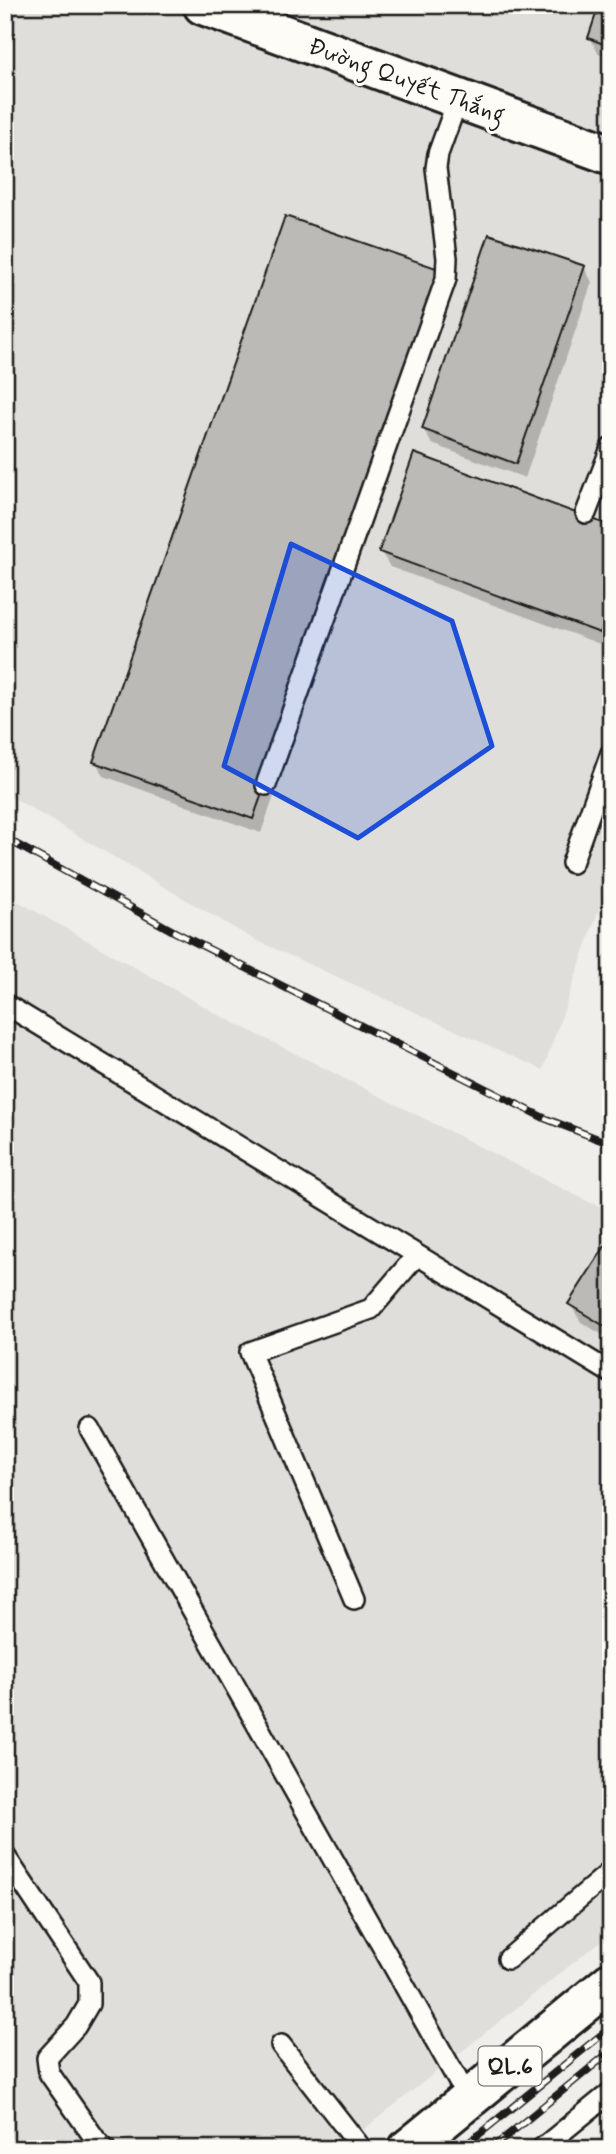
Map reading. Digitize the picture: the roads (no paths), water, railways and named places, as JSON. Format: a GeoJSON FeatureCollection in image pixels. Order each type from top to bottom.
{"type":"FeatureCollection","features":[{"type":"Feature","properties":{"kind":"main road","name":"Đường Quyết Thắng"},"geometry":{"type":"LineString","coordinates":[[203,5],[270,17],[458,99],[611,155]]}},
{"type":"Feature","properties":{"kind":"main road","name":"QL.6"},"geometry":{"type":"LineString","coordinates":[[408,2149],[611,1982]]}},
{"type":"Feature","properties":{"kind":"lane"},"geometry":{"type":"LineString","coordinates":[[266,785],[446,279],[447,258],[436,168],[438,154],[458,99]]}},
{"type":"Feature","properties":{"kind":"lane"},"geometry":{"type":"LineString","coordinates":[[586,513],[611,448]]}},
{"type":"Feature","properties":{"kind":"lane"},"geometry":{"type":"LineString","coordinates":[[572,863],[611,753]]}},
{"type":"Feature","properties":{"kind":"lane"},"geometry":{"type":"LineString","coordinates":[[5,1004],[611,1373]]}},
{"type":"Feature","properties":{"kind":"lane"},"geometry":{"type":"LineString","coordinates":[[354,1599],[250,1352],[371,1309],[418,1255]]}},
{"type":"Feature","properties":{"kind":"lane"},"geometry":{"type":"LineString","coordinates":[[90,1429],[469,2100]]}},
{"type":"Feature","properties":{"kind":"lane"},"geometry":{"type":"LineString","coordinates":[[5,1857],[89,1982],[89,2004],[76,2026],[47,2058],[49,2073],[105,2149]]}},
{"type":"Feature","properties":{"kind":"lane"},"geometry":{"type":"LineString","coordinates":[[508,1959],[611,1871]]}},
{"type":"Feature","properties":{"kind":"lane"},"geometry":{"type":"LineString","coordinates":[[281,2045],[362,2149]]}},
{"type":"Feature","properties":{"kind":"lane"},"geometry":{"type":"LineString","coordinates":[[541,2149],[611,2092]]}},
{"type":"Feature","properties":{"kind":"railway"},"geometry":{"type":"LineString","coordinates":[[5,838],[175,932],[544,1118],[611,1144]]}},
{"type":"Feature","properties":{"kind":"railway"},"geometry":{"type":"LineString","coordinates":[[461,2149],[611,2027]]}},
{"type":"Feature","properties":{"kind":"railway"},"geometry":{"type":"LineString","coordinates":[[491,2149],[611,2051]]}}]}
